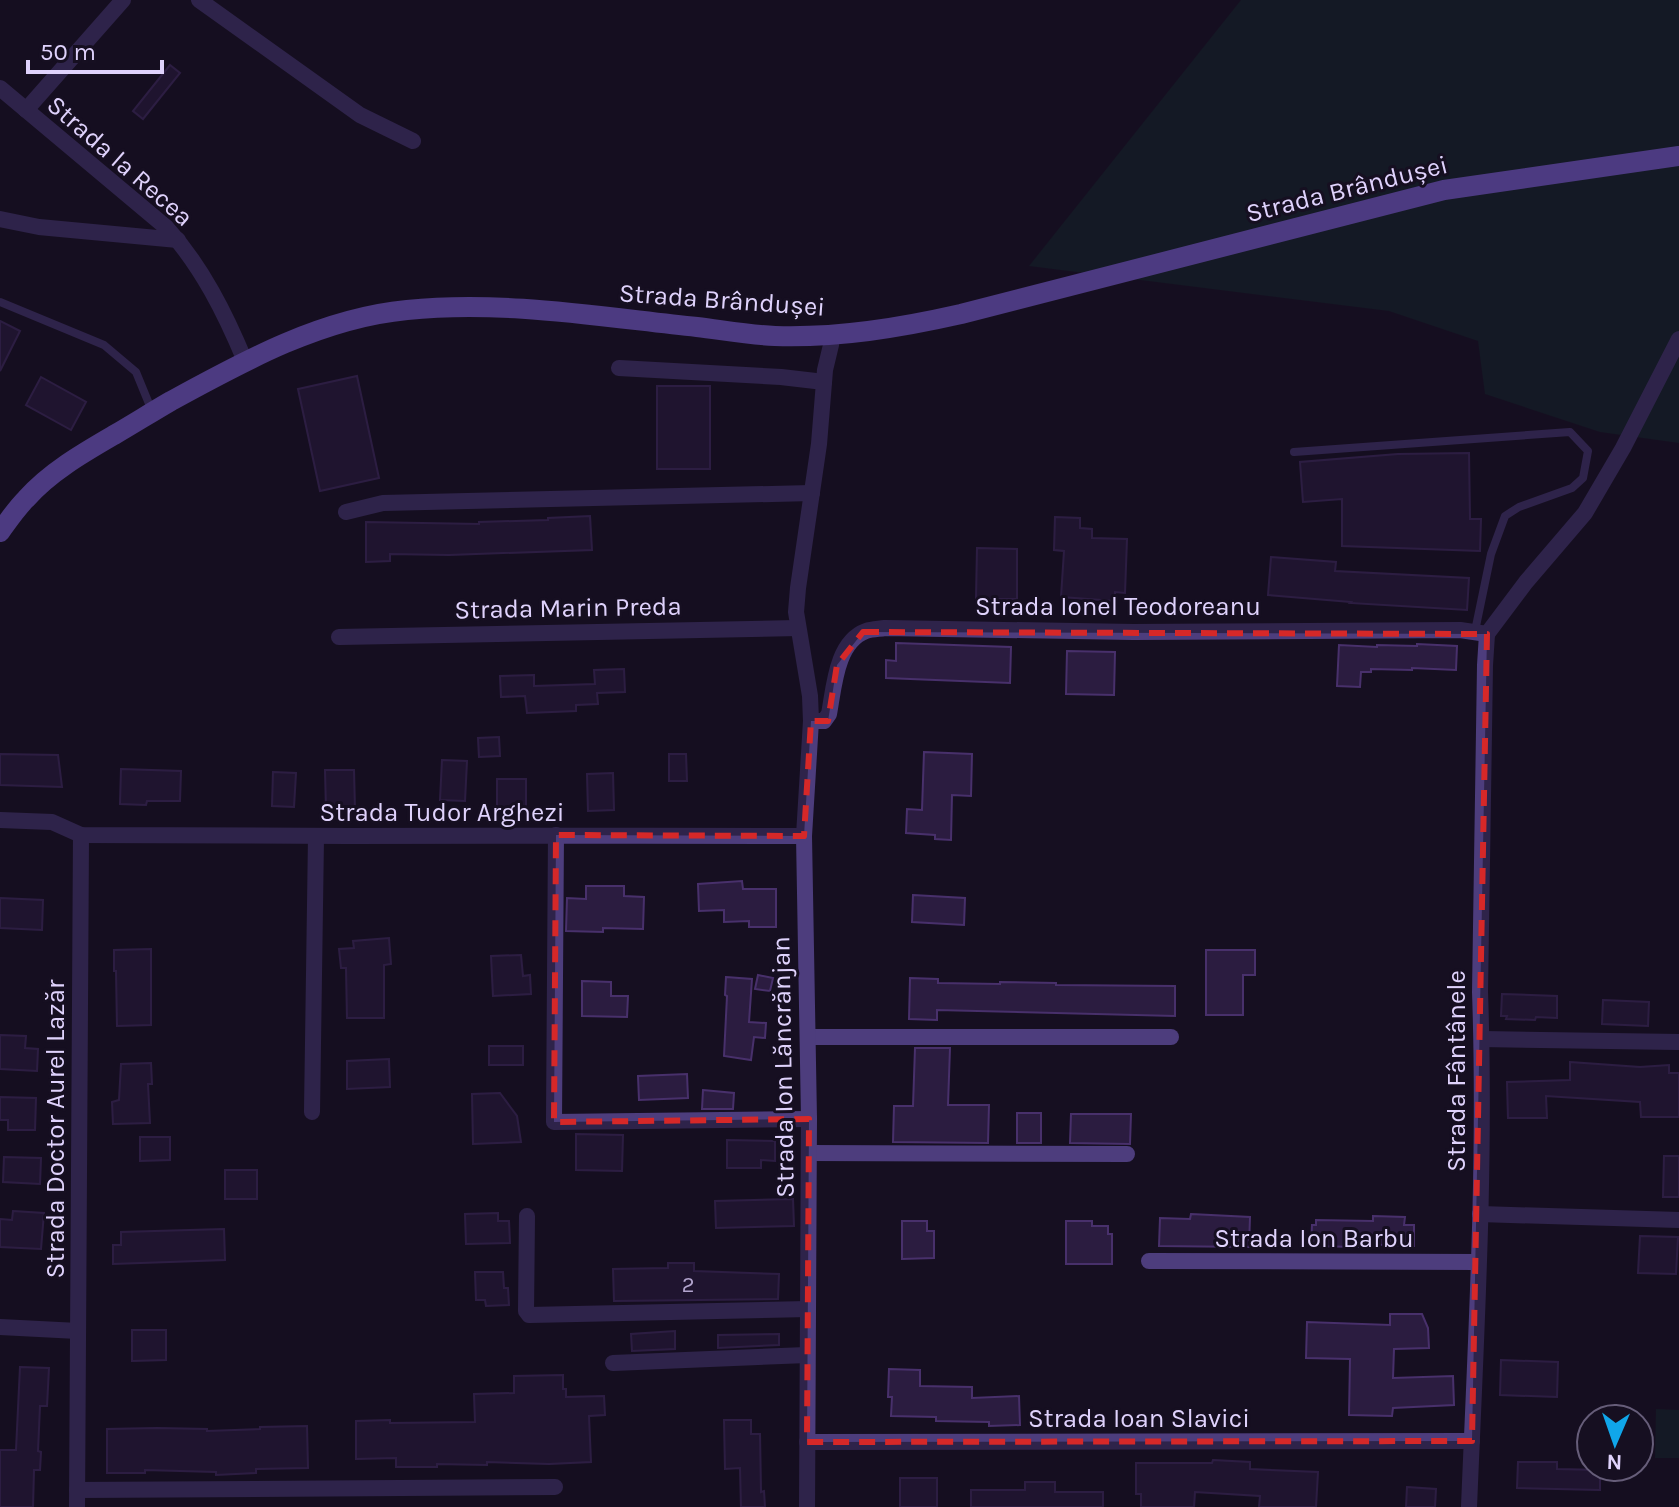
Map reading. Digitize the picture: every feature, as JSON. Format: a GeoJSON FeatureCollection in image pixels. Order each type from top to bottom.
{"type":"FeatureCollection","features":[{"type":"Feature","properties":{"kind":"main road","name":"Strada Brândușei"},"geometry":{"type":"LineString","coordinates":[[0,532],[45,480],[152,411],[245,361],[350,320],[404,310],[454,307],[521,308],[774,336],[826,335],[903,327],[1444,190],[1679,156]]}},
{"type":"Feature","properties":{"kind":"street"},"geometry":{"type":"LineString","coordinates":[[26,110],[123,0]]}},
{"type":"Feature","properties":{"kind":"street"},"geometry":{"type":"LineString","coordinates":[[199,0],[360,115],[413,141]]}},
{"type":"Feature","properties":{"kind":"street","name":"Strada la Recea"},"geometry":{"type":"LineString","coordinates":[[0,88],[178,240],[198,267],[229,323],[245,361]]}},
{"type":"Feature","properties":{"kind":"street"},"geometry":{"type":"LineString","coordinates":[[0,219],[39,227],[178,240]]}},
{"type":"Feature","properties":{"kind":"street","name":"Strada Ion Lăncrănjan"},"geometry":{"type":"LineString","coordinates":[[807,1507],[809,1119],[804,836],[811,721],[810,696],[796,612],[824,376],[819,345],[826,335]]}},
{"type":"Feature","properties":{"kind":"street"},"geometry":{"type":"LineString","coordinates":[[1481,632],[1585,513],[1623,448],[1679,339]]}},
{"type":"Feature","properties":{"kind":"street"},"geometry":{"type":"LineString","coordinates":[[619,368],[781,377],[824,376]]}},
{"type":"Feature","properties":{"kind":"street"},"geometry":{"type":"LineString","coordinates":[[346,512],[383,503],[812,493]]}},
{"type":"Feature","properties":{"kind":"street","name":"Strada Marin Preda"},"geometry":{"type":"LineString","coordinates":[[339,637],[798,628]]}},
{"type":"Feature","properties":{"kind":"street","name":"Strada Ionel Teodoreanu"},"geometry":{"type":"LineString","coordinates":[[811,721],[824,721],[829,714],[837,665],[848,646],[863,632],[885,628],[1481,632]]}},
{"type":"Feature","properties":{"kind":"street","name":"Strada Fântânele"},"geometry":{"type":"LineString","coordinates":[[1469,1507],[1480,1214],[1485,665],[1481,632]]}},
{"type":"Feature","properties":{"kind":"street"},"geometry":{"type":"LineString","coordinates":[[0,820],[52,822],[81,835]]}},
{"type":"Feature","properties":{"kind":"street","name":"Strada Tudor Arghezi"},"geometry":{"type":"LineString","coordinates":[[81,835],[804,836]]}},
{"type":"Feature","properties":{"kind":"street","name":"Strada Doctor Aurel Lazăr"},"geometry":{"type":"LineString","coordinates":[[77,1498],[81,835]]}},
{"type":"Feature","properties":{"kind":"street"},"geometry":{"type":"LineString","coordinates":[[556,835],[554,1122],[809,1119]]}},
{"type":"Feature","properties":{"kind":"street"},"geometry":{"type":"LineString","coordinates":[[312,1112],[316,837]]}},
{"type":"Feature","properties":{"kind":"street"},"geometry":{"type":"LineString","coordinates":[[808,1037],[1171,1037]]}},
{"type":"Feature","properties":{"kind":"street"},"geometry":{"type":"LineString","coordinates":[[1482,1039],[1679,1042]]}},
{"type":"Feature","properties":{"kind":"street"},"geometry":{"type":"LineString","coordinates":[[809,1153],[1127,1154]]}},
{"type":"Feature","properties":{"kind":"street"},"geometry":{"type":"LineString","coordinates":[[1480,1214],[1679,1220]]}},
{"type":"Feature","properties":{"kind":"street"},"geometry":{"type":"LineString","coordinates":[[527,1216],[526,1311],[529,1315],[808,1309]]}},
{"type":"Feature","properties":{"kind":"street","name":"Strada Ion Barbu"},"geometry":{"type":"LineString","coordinates":[[1149,1261],[1478,1262]]}},
{"type":"Feature","properties":{"kind":"street"},"geometry":{"type":"LineString","coordinates":[[0,1327],[78,1331]]}},
{"type":"Feature","properties":{"kind":"street"},"geometry":{"type":"LineString","coordinates":[[613,1363],[807,1355]]}},
{"type":"Feature","properties":{"kind":"street","name":"Strada Ioan Slavici"},"geometry":{"type":"LineString","coordinates":[[807,1442],[1472,1441]]}},
{"type":"Feature","properties":{"kind":"street"},"geometry":{"type":"LineString","coordinates":[[77,1498],[555,1487]]}},
{"type":"Feature","properties":{"kind":"lane"},"geometry":{"type":"LineString","coordinates":[[0,302],[104,345],[136,372],[152,411]]}},
{"type":"Feature","properties":{"kind":"lane"},"geometry":{"type":"LineString","coordinates":[[1294,452],[1570,432],[1588,451],[1583,478],[1572,488],[1519,507],[1505,516],[1491,554],[1481,632]]}},
{"type":"Feature","properties":{"kind":"highlighted area"},"geometry":{"type":"Polygon","coordinates":[[[863,632],[1487,634],[1472,1441],[807,1442],[809,1119],[554,1122],[556,835],[804,836],[811,721],[828,721],[837,665],[863,632]]]}},
{"type":"Feature","properties":{"kind":"green space"},"geometry":{"type":"Polygon","coordinates":[[[1241,0],[1679,0],[1679,443],[1600,432],[1485,394],[1478,341],[1389,311],[1029,266],[1241,0]]]}},
{"type":"Feature","properties":{"kind":"green space"},"geometry":{"type":"Polygon","coordinates":[[[1656,1409],[1679,1410],[1679,1458],[1655,1458],[1656,1409]]]}},
{"type":"Feature","properties":{"kind":"building"},"geometry":{"type":"Polygon","coordinates":[[[170,65],[180,73],[143,119],[133,111],[170,65]]]}},
{"type":"Feature","properties":{"kind":"building"},"geometry":{"type":"Polygon","coordinates":[[[0,321],[20,331],[0,371],[0,321]]]}},
{"type":"Feature","properties":{"kind":"building"},"geometry":{"type":"Polygon","coordinates":[[[357,376],[379,478],[320,491],[298,389],[357,376]]]}},
{"type":"Feature","properties":{"kind":"building"},"geometry":{"type":"Polygon","coordinates":[[[41,377],[86,402],[71,430],[26,405],[41,377]]]}},
{"type":"Feature","properties":{"kind":"building"},"geometry":{"type":"Polygon","coordinates":[[[657,386],[710,386],[710,469],[657,469],[657,386]]]}},
{"type":"Feature","properties":{"kind":"building"},"geometry":{"type":"Polygon","coordinates":[[[1469,453],[1470,519],[1481,519],[1480,551],[1342,546],[1342,499],[1303,502],[1300,462],[1398,454],[1469,453]]]}},
{"type":"Feature","properties":{"kind":"building"},"geometry":{"type":"Polygon","coordinates":[[[590,516],[592,550],[390,554],[390,561],[366,562],[366,522],[479,524],[590,516]]]}},
{"type":"Feature","properties":{"kind":"building"},"geometry":{"type":"Polygon","coordinates":[[[1055,517],[1080,518],[1080,528],[1092,529],[1092,538],[1127,539],[1125,593],[1115,592],[1115,601],[1061,597],[1064,551],[1054,550],[1055,517]]]}},
{"type":"Feature","properties":{"kind":"building"},"geometry":{"type":"Polygon","coordinates":[[[977,548],[1017,549],[1017,599],[976,599],[977,548]]]}},
{"type":"Feature","properties":{"kind":"building"},"geometry":{"type":"Polygon","coordinates":[[[1271,557],[1336,562],[1335,571],[1469,578],[1467,610],[1268,595],[1271,557]]]}},
{"type":"Feature","properties":{"kind":"building"},"geometry":{"type":"Polygon","coordinates":[[[896,643],[1011,647],[1010,683],[886,678],[886,660],[896,661],[896,643]]]}},
{"type":"Feature","properties":{"kind":"building"},"geometry":{"type":"Polygon","coordinates":[[[1417,644],[1457,646],[1456,670],[1371,669],[1371,672],[1361,672],[1360,687],[1337,686],[1339,645],[1377,647],[1417,644]]]}},
{"type":"Feature","properties":{"kind":"building"},"geometry":{"type":"Polygon","coordinates":[[[1067,651],[1115,652],[1114,695],[1066,694],[1067,651]]]}},
{"type":"Feature","properties":{"kind":"building"},"geometry":{"type":"Polygon","coordinates":[[[624,669],[625,692],[597,693],[598,704],[576,705],[576,711],[527,713],[525,696],[501,697],[500,676],[534,675],[534,686],[595,684],[594,670],[624,669]]]}},
{"type":"Feature","properties":{"kind":"building"},"geometry":{"type":"Polygon","coordinates":[[[499,737],[500,756],[479,757],[478,738],[499,737]]]}},
{"type":"Feature","properties":{"kind":"building"},"geometry":{"type":"Polygon","coordinates":[[[924,752],[972,754],[971,796],[952,795],[951,840],[935,839],[935,835],[906,833],[907,809],[922,810],[924,752]]]}},
{"type":"Feature","properties":{"kind":"building"},"geometry":{"type":"Polygon","coordinates":[[[0,754],[58,755],[62,787],[0,785],[0,754]]]}},
{"type":"Feature","properties":{"kind":"building"},"geometry":{"type":"Polygon","coordinates":[[[669,754],[686,754],[687,781],[669,781],[669,754]]]}},
{"type":"Feature","properties":{"kind":"building"},"geometry":{"type":"Polygon","coordinates":[[[442,760],[467,761],[465,801],[440,800],[442,760]]]}},
{"type":"Feature","properties":{"kind":"building"},"geometry":{"type":"Polygon","coordinates":[[[121,769],[181,771],[180,801],[120,804],[121,769]]]}},
{"type":"Feature","properties":{"kind":"building"},"geometry":{"type":"Polygon","coordinates":[[[325,770],[354,770],[355,810],[326,810],[325,770]]]}},
{"type":"Feature","properties":{"kind":"building"},"geometry":{"type":"Polygon","coordinates":[[[273,772],[296,773],[294,807],[272,806],[273,772]]]}},
{"type":"Feature","properties":{"kind":"building"},"geometry":{"type":"Polygon","coordinates":[[[613,773],[614,810],[588,811],[587,774],[613,773]]]}},
{"type":"Feature","properties":{"kind":"building"},"geometry":{"type":"Polygon","coordinates":[[[497,779],[526,779],[526,811],[497,811],[497,779]]]}},
{"type":"Feature","properties":{"kind":"building"},"geometry":{"type":"Polygon","coordinates":[[[742,881],[743,889],[776,889],[776,927],[749,927],[749,921],[724,922],[724,910],[699,911],[698,884],[742,881]]]}},
{"type":"Feature","properties":{"kind":"building"},"geometry":{"type":"Polygon","coordinates":[[[586,886],[624,886],[624,896],[644,897],[643,929],[566,931],[567,898],[586,899],[586,886]]]}},
{"type":"Feature","properties":{"kind":"building"},"geometry":{"type":"Polygon","coordinates":[[[913,895],[965,898],[964,925],[912,922],[913,895]]]}},
{"type":"Feature","properties":{"kind":"building"},"geometry":{"type":"Polygon","coordinates":[[[0,898],[43,900],[42,930],[0,928],[0,898]]]}},
{"type":"Feature","properties":{"kind":"building"},"geometry":{"type":"Polygon","coordinates":[[[389,938],[391,964],[384,965],[384,1018],[347,1018],[346,968],[341,968],[339,949],[354,948],[353,941],[389,938]]]}},
{"type":"Feature","properties":{"kind":"building"},"geometry":{"type":"Polygon","coordinates":[[[151,949],[151,1025],[117,1026],[114,950],[151,949]]]}},
{"type":"Feature","properties":{"kind":"building"},"geometry":{"type":"Polygon","coordinates":[[[1206,950],[1255,950],[1255,975],[1243,975],[1243,1015],[1206,1015],[1206,950]]]}},
{"type":"Feature","properties":{"kind":"building"},"geometry":{"type":"Polygon","coordinates":[[[521,955],[523,976],[530,975],[531,994],[493,996],[491,956],[521,955]]]}},
{"type":"Feature","properties":{"kind":"building"},"geometry":{"type":"Polygon","coordinates":[[[758,975],[773,978],[770,991],[755,989],[758,975]]]}},
{"type":"Feature","properties":{"kind":"building"},"geometry":{"type":"Polygon","coordinates":[[[726,977],[752,979],[749,1022],[766,1023],[765,1038],[754,1037],[751,1060],[724,1056],[726,977]]]}},
{"type":"Feature","properties":{"kind":"building"},"geometry":{"type":"Polygon","coordinates":[[[910,978],[938,979],[938,983],[1175,986],[1175,1016],[937,1010],[937,1020],[909,1019],[910,978]]]}},
{"type":"Feature","properties":{"kind":"building"},"geometry":{"type":"Polygon","coordinates":[[[582,981],[611,982],[611,996],[628,996],[627,1017],[582,1016],[582,981]]]}},
{"type":"Feature","properties":{"kind":"building"},"geometry":{"type":"Polygon","coordinates":[[[1502,994],[1557,996],[1557,1018],[1506,1019],[1507,1016],[1501,1016],[1502,994]]]}},
{"type":"Feature","properties":{"kind":"building"},"geometry":{"type":"Polygon","coordinates":[[[1603,1000],[1649,1002],[1648,1026],[1602,1024],[1603,1000]]]}},
{"type":"Feature","properties":{"kind":"building"},"geometry":{"type":"Polygon","coordinates":[[[0,1035],[26,1036],[25,1048],[38,1049],[37,1071],[0,1069],[0,1035]]]}},
{"type":"Feature","properties":{"kind":"building"},"geometry":{"type":"Polygon","coordinates":[[[489,1046],[523,1046],[523,1065],[489,1065],[489,1046]]]}},
{"type":"Feature","properties":{"kind":"building"},"geometry":{"type":"Polygon","coordinates":[[[915,1048],[950,1048],[948,1105],[989,1105],[988,1143],[893,1142],[894,1106],[913,1106],[915,1048]]]}},
{"type":"Feature","properties":{"kind":"building"},"geometry":{"type":"Polygon","coordinates":[[[389,1059],[390,1087],[347,1089],[347,1061],[389,1059]]]}},
{"type":"Feature","properties":{"kind":"building"},"geometry":{"type":"Polygon","coordinates":[[[1570,1062],[1640,1067],[1669,1065],[1669,1073],[1679,1073],[1679,1117],[1641,1117],[1640,1102],[1546,1096],[1547,1118],[1508,1118],[1507,1082],[1570,1080],[1570,1062]]]}},
{"type":"Feature","properties":{"kind":"building"},"geometry":{"type":"Polygon","coordinates":[[[151,1063],[152,1084],[148,1084],[150,1123],[113,1124],[112,1102],[119,1100],[121,1064],[151,1063]]]}},
{"type":"Feature","properties":{"kind":"building"},"geometry":{"type":"Polygon","coordinates":[[[687,1074],[688,1098],[639,1100],[638,1076],[687,1074]]]}},
{"type":"Feature","properties":{"kind":"building"},"geometry":{"type":"Polygon","coordinates":[[[703,1090],[734,1093],[733,1109],[702,1109],[703,1090]]]}},
{"type":"Feature","properties":{"kind":"building"},"geometry":{"type":"Polygon","coordinates":[[[500,1093],[517,1116],[521,1142],[473,1144],[472,1094],[500,1093]]]}},
{"type":"Feature","properties":{"kind":"building"},"geometry":{"type":"Polygon","coordinates":[[[0,1097],[36,1098],[35,1130],[8,1130],[8,1120],[0,1120],[0,1097]]]}},
{"type":"Feature","properties":{"kind":"building"},"geometry":{"type":"Polygon","coordinates":[[[1017,1113],[1041,1113],[1041,1143],[1017,1143],[1017,1113]]]}},
{"type":"Feature","properties":{"kind":"building"},"geometry":{"type":"Polygon","coordinates":[[[1071,1114],[1131,1114],[1130,1144],[1070,1143],[1071,1114]]]}},
{"type":"Feature","properties":{"kind":"building"},"geometry":{"type":"Polygon","coordinates":[[[576,1134],[623,1135],[622,1171],[576,1170],[576,1134]]]}},
{"type":"Feature","properties":{"kind":"building"},"geometry":{"type":"Polygon","coordinates":[[[140,1137],[170,1137],[170,1160],[140,1161],[140,1137]]]}},
{"type":"Feature","properties":{"kind":"building"},"geometry":{"type":"Polygon","coordinates":[[[727,1140],[775,1141],[775,1161],[761,1160],[761,1168],[727,1168],[727,1140]]]}},
{"type":"Feature","properties":{"kind":"building"},"geometry":{"type":"Polygon","coordinates":[[[1664,1156],[1679,1156],[1679,1197],[1663,1197],[1664,1156]]]}},
{"type":"Feature","properties":{"kind":"building"},"geometry":{"type":"Polygon","coordinates":[[[4,1157],[41,1158],[40,1184],[3,1182],[4,1157]]]}},
{"type":"Feature","properties":{"kind":"building"},"geometry":{"type":"Polygon","coordinates":[[[225,1170],[257,1170],[257,1199],[225,1199],[225,1170]]]}},
{"type":"Feature","properties":{"kind":"building"},"geometry":{"type":"Polygon","coordinates":[[[793,1199],[794,1226],[716,1228],[715,1201],[793,1199]]]}},
{"type":"Feature","properties":{"kind":"building"},"geometry":{"type":"Polygon","coordinates":[[[13,1211],[44,1213],[41,1249],[0,1247],[0,1219],[12,1220],[13,1211]]]}},
{"type":"Feature","properties":{"kind":"building"},"geometry":{"type":"Polygon","coordinates":[[[498,1213],[498,1221],[509,1221],[510,1243],[466,1244],[465,1214],[498,1213]]]}},
{"type":"Feature","properties":{"kind":"building"},"geometry":{"type":"Polygon","coordinates":[[[1191,1214],[1250,1217],[1249,1247],[1159,1246],[1160,1218],[1190,1219],[1191,1214]]]}},
{"type":"Feature","properties":{"kind":"building"},"geometry":{"type":"Polygon","coordinates":[[[1373,1216],[1405,1217],[1404,1225],[1414,1225],[1414,1246],[1311,1246],[1312,1225],[1316,1225],[1316,1220],[1373,1221],[1373,1216]]]}},
{"type":"Feature","properties":{"kind":"building"},"geometry":{"type":"Polygon","coordinates":[[[902,1221],[927,1221],[927,1231],[934,1231],[934,1258],[902,1259],[902,1221]]]}},
{"type":"Feature","properties":{"kind":"building"},"geometry":{"type":"Polygon","coordinates":[[[1066,1221],[1092,1221],[1092,1226],[1108,1226],[1108,1234],[1112,1234],[1112,1264],[1066,1264],[1066,1221]]]}},
{"type":"Feature","properties":{"kind":"building"},"geometry":{"type":"Polygon","coordinates":[[[224,1229],[225,1260],[113,1264],[113,1245],[121,1245],[121,1232],[224,1229]]]}},
{"type":"Feature","properties":{"kind":"building"},"geometry":{"type":"Polygon","coordinates":[[[1640,1236],[1678,1237],[1676,1274],[1638,1273],[1640,1236]]]}},
{"type":"Feature","properties":{"kind":"building"},"geometry":{"type":"Polygon","coordinates":[[[668,1263],[694,1263],[694,1271],[779,1274],[778,1299],[614,1301],[613,1269],[668,1268],[668,1263]]]}},
{"type":"Feature","properties":{"kind":"building"},"geometry":{"type":"Polygon","coordinates":[[[475,1272],[503,1272],[509,1305],[486,1306],[485,1300],[476,1300],[475,1272]]]}},
{"type":"Feature","properties":{"kind":"building"},"geometry":{"type":"Polygon","coordinates":[[[1390,1314],[1422,1314],[1428,1328],[1429,1348],[1394,1349],[1393,1378],[1453,1376],[1454,1405],[1393,1408],[1392,1416],[1349,1415],[1350,1359],[1306,1358],[1307,1322],[1390,1325],[1390,1314]]]}},
{"type":"Feature","properties":{"kind":"building"},"geometry":{"type":"Polygon","coordinates":[[[132,1330],[166,1330],[166,1360],[132,1361],[132,1330]]]}},
{"type":"Feature","properties":{"kind":"building"},"geometry":{"type":"Polygon","coordinates":[[[675,1331],[675,1349],[632,1351],[631,1334],[675,1331]]]}},
{"type":"Feature","properties":{"kind":"building"},"geometry":{"type":"Polygon","coordinates":[[[779,1334],[779,1345],[718,1348],[718,1335],[779,1334]]]}},
{"type":"Feature","properties":{"kind":"building"},"geometry":{"type":"Polygon","coordinates":[[[1501,1360],[1558,1362],[1557,1397],[1500,1395],[1501,1360]]]}},
{"type":"Feature","properties":{"kind":"building"},"geometry":{"type":"Polygon","coordinates":[[[20,1367],[49,1368],[47,1406],[40,1406],[40,1470],[34,1470],[33,1507],[0,1507],[0,1450],[16,1450],[20,1367]]]}},
{"type":"Feature","properties":{"kind":"building"},"geometry":{"type":"Polygon","coordinates":[[[889,1369],[920,1370],[920,1386],[972,1387],[972,1398],[1019,1396],[1020,1425],[989,1426],[989,1422],[891,1416],[889,1369]]]}},
{"type":"Feature","properties":{"kind":"building"},"geometry":{"type":"Polygon","coordinates":[[[563,1375],[566,1397],[604,1396],[605,1415],[589,1416],[591,1462],[487,1462],[487,1465],[396,1467],[396,1458],[356,1459],[356,1421],[475,1422],[474,1394],[514,1393],[514,1376],[563,1375]]]}},
{"type":"Feature","properties":{"kind":"building"},"geometry":{"type":"Polygon","coordinates":[[[724,1420],[751,1420],[751,1434],[760,1434],[761,1492],[764,1491],[765,1507],[741,1507],[740,1468],[725,1469],[724,1420]]]}},
{"type":"Feature","properties":{"kind":"building"},"geometry":{"type":"Polygon","coordinates":[[[307,1426],[308,1468],[256,1469],[256,1473],[216,1475],[216,1472],[145,1470],[145,1473],[107,1473],[107,1429],[207,1431],[307,1426]]]}},
{"type":"Feature","properties":{"kind":"building"},"geometry":{"type":"Polygon","coordinates":[[[1213,1460],[1250,1462],[1250,1469],[1318,1472],[1316,1507],[1259,1507],[1260,1496],[1195,1492],[1194,1507],[1141,1507],[1141,1494],[1136,1494],[1136,1463],[1212,1463],[1213,1460]]]}},
{"type":"Feature","properties":{"kind":"building"},"geometry":{"type":"Polygon","coordinates":[[[1518,1462],[1557,1462],[1557,1469],[1575,1469],[1575,1483],[1600,1483],[1600,1490],[1517,1488],[1518,1462]]]}},
{"type":"Feature","properties":{"kind":"building"},"geometry":{"type":"Polygon","coordinates":[[[900,1478],[937,1478],[937,1507],[900,1507],[900,1478]]]}},
{"type":"Feature","properties":{"kind":"building"},"geometry":{"type":"Polygon","coordinates":[[[1025,1482],[1055,1482],[1055,1492],[1103,1492],[1103,1507],[971,1507],[971,1490],[1025,1490],[1025,1482]]]}},
{"type":"Feature","properties":{"kind":"building"},"geometry":{"type":"Polygon","coordinates":[[[1407,1487],[1436,1489],[1435,1507],[1406,1507],[1407,1487]]]}}]}
